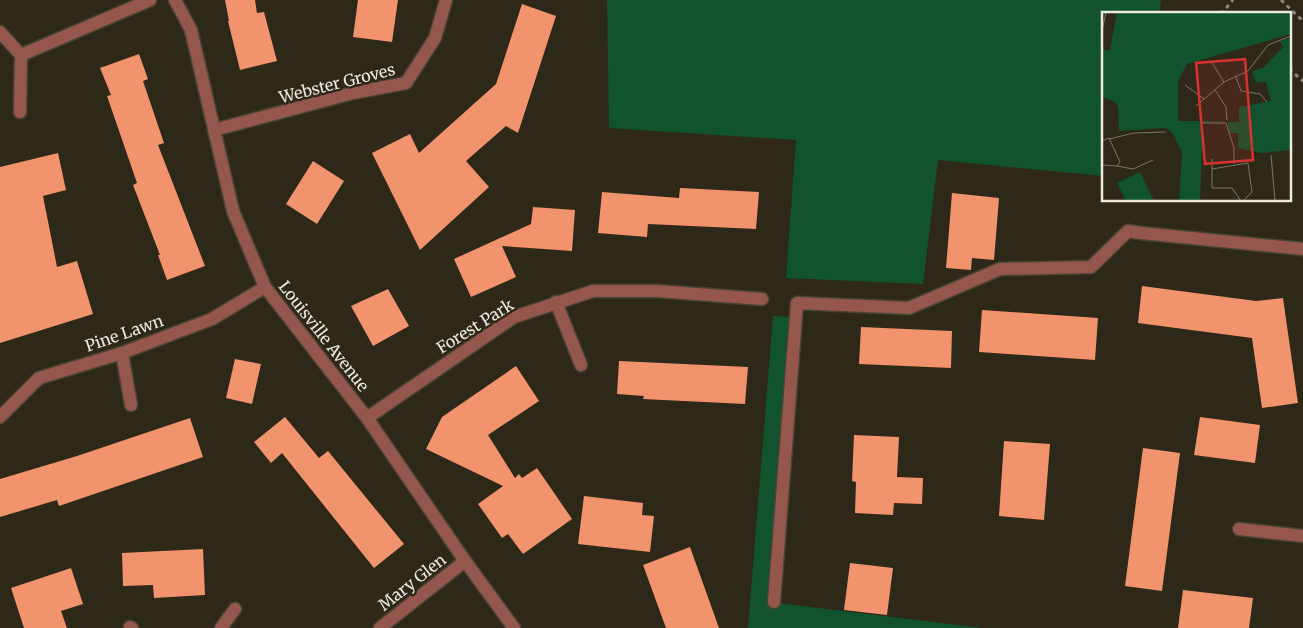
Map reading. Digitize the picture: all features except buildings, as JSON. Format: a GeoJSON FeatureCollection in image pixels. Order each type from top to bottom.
{"type":"FeatureCollection","features":[{"type":"Feature","properties":{"kind":"street"},"geometry":{"type":"LineString","coordinates":[[21,55],[150,0]]}},
{"type":"Feature","properties":{"kind":"street","name":"Louisville Avenue"},"geometry":{"type":"LineString","coordinates":[[175,0],[191,30],[233,211],[265,287],[367,418],[465,561],[514,628]]}},
{"type":"Feature","properties":{"kind":"street","name":"Webster Groves"},"geometry":{"type":"LineString","coordinates":[[214,130],[353,93],[406,83],[435,38],[446,0]]}},
{"type":"Feature","properties":{"kind":"street"},"geometry":{"type":"LineString","coordinates":[[0,32],[21,55],[20,112]]}},
{"type":"Feature","properties":{"kind":"street"},"geometry":{"type":"LineString","coordinates":[[774,602],[797,303],[909,308],[1000,269],[1091,267],[1128,231],[1303,249]]}},
{"type":"Feature","properties":{"kind":"street","name":"Pine Lawn"},"geometry":{"type":"LineString","coordinates":[[0,417],[39,378],[122,353],[212,319],[265,287]]}},
{"type":"Feature","properties":{"kind":"street","name":"Forest Park"},"geometry":{"type":"LineString","coordinates":[[367,418],[514,317],[556,302],[593,291],[656,291],[762,299]]}},
{"type":"Feature","properties":{"kind":"street"},"geometry":{"type":"LineString","coordinates":[[556,302],[581,366]]}},
{"type":"Feature","properties":{"kind":"street"},"geometry":{"type":"LineString","coordinates":[[122,353],[131,405]]}},
{"type":"Feature","properties":{"kind":"street"},"geometry":{"type":"LineString","coordinates":[[1239,529],[1303,536]]}},
{"type":"Feature","properties":{"kind":"street","name":"Mary Glen"},"geometry":{"type":"LineString","coordinates":[[380,628],[465,561]]}},
{"type":"Feature","properties":{"kind":"street"},"geometry":{"type":"LineString","coordinates":[[221,628],[235,609]]}},
{"type":"Feature","properties":{"kind":"path"},"geometry":{"type":"LineString","coordinates":[[1223,12],[1233,0]]}},
{"type":"Feature","properties":{"kind":"path"},"geometry":{"type":"LineString","coordinates":[[1281,0],[1303,21]]}},
{"type":"Feature","properties":{"kind":"path"},"geometry":{"type":"LineString","coordinates":[[1290,71],[1303,81]]}},
{"type":"Feature","properties":{"kind":"green space"},"geometry":{"type":"Polygon","coordinates":[[[607,0],[1161,0],[1159,12],[1102,12],[1102,176],[938,160],[923,284],[786,278],[796,140],[609,128],[607,0]]]}},
{"type":"Feature","properties":{"kind":"green space"},"geometry":{"type":"Polygon","coordinates":[[[773,316],[790,317],[769,602],[982,628],[748,628],[773,316]]]}}]}
